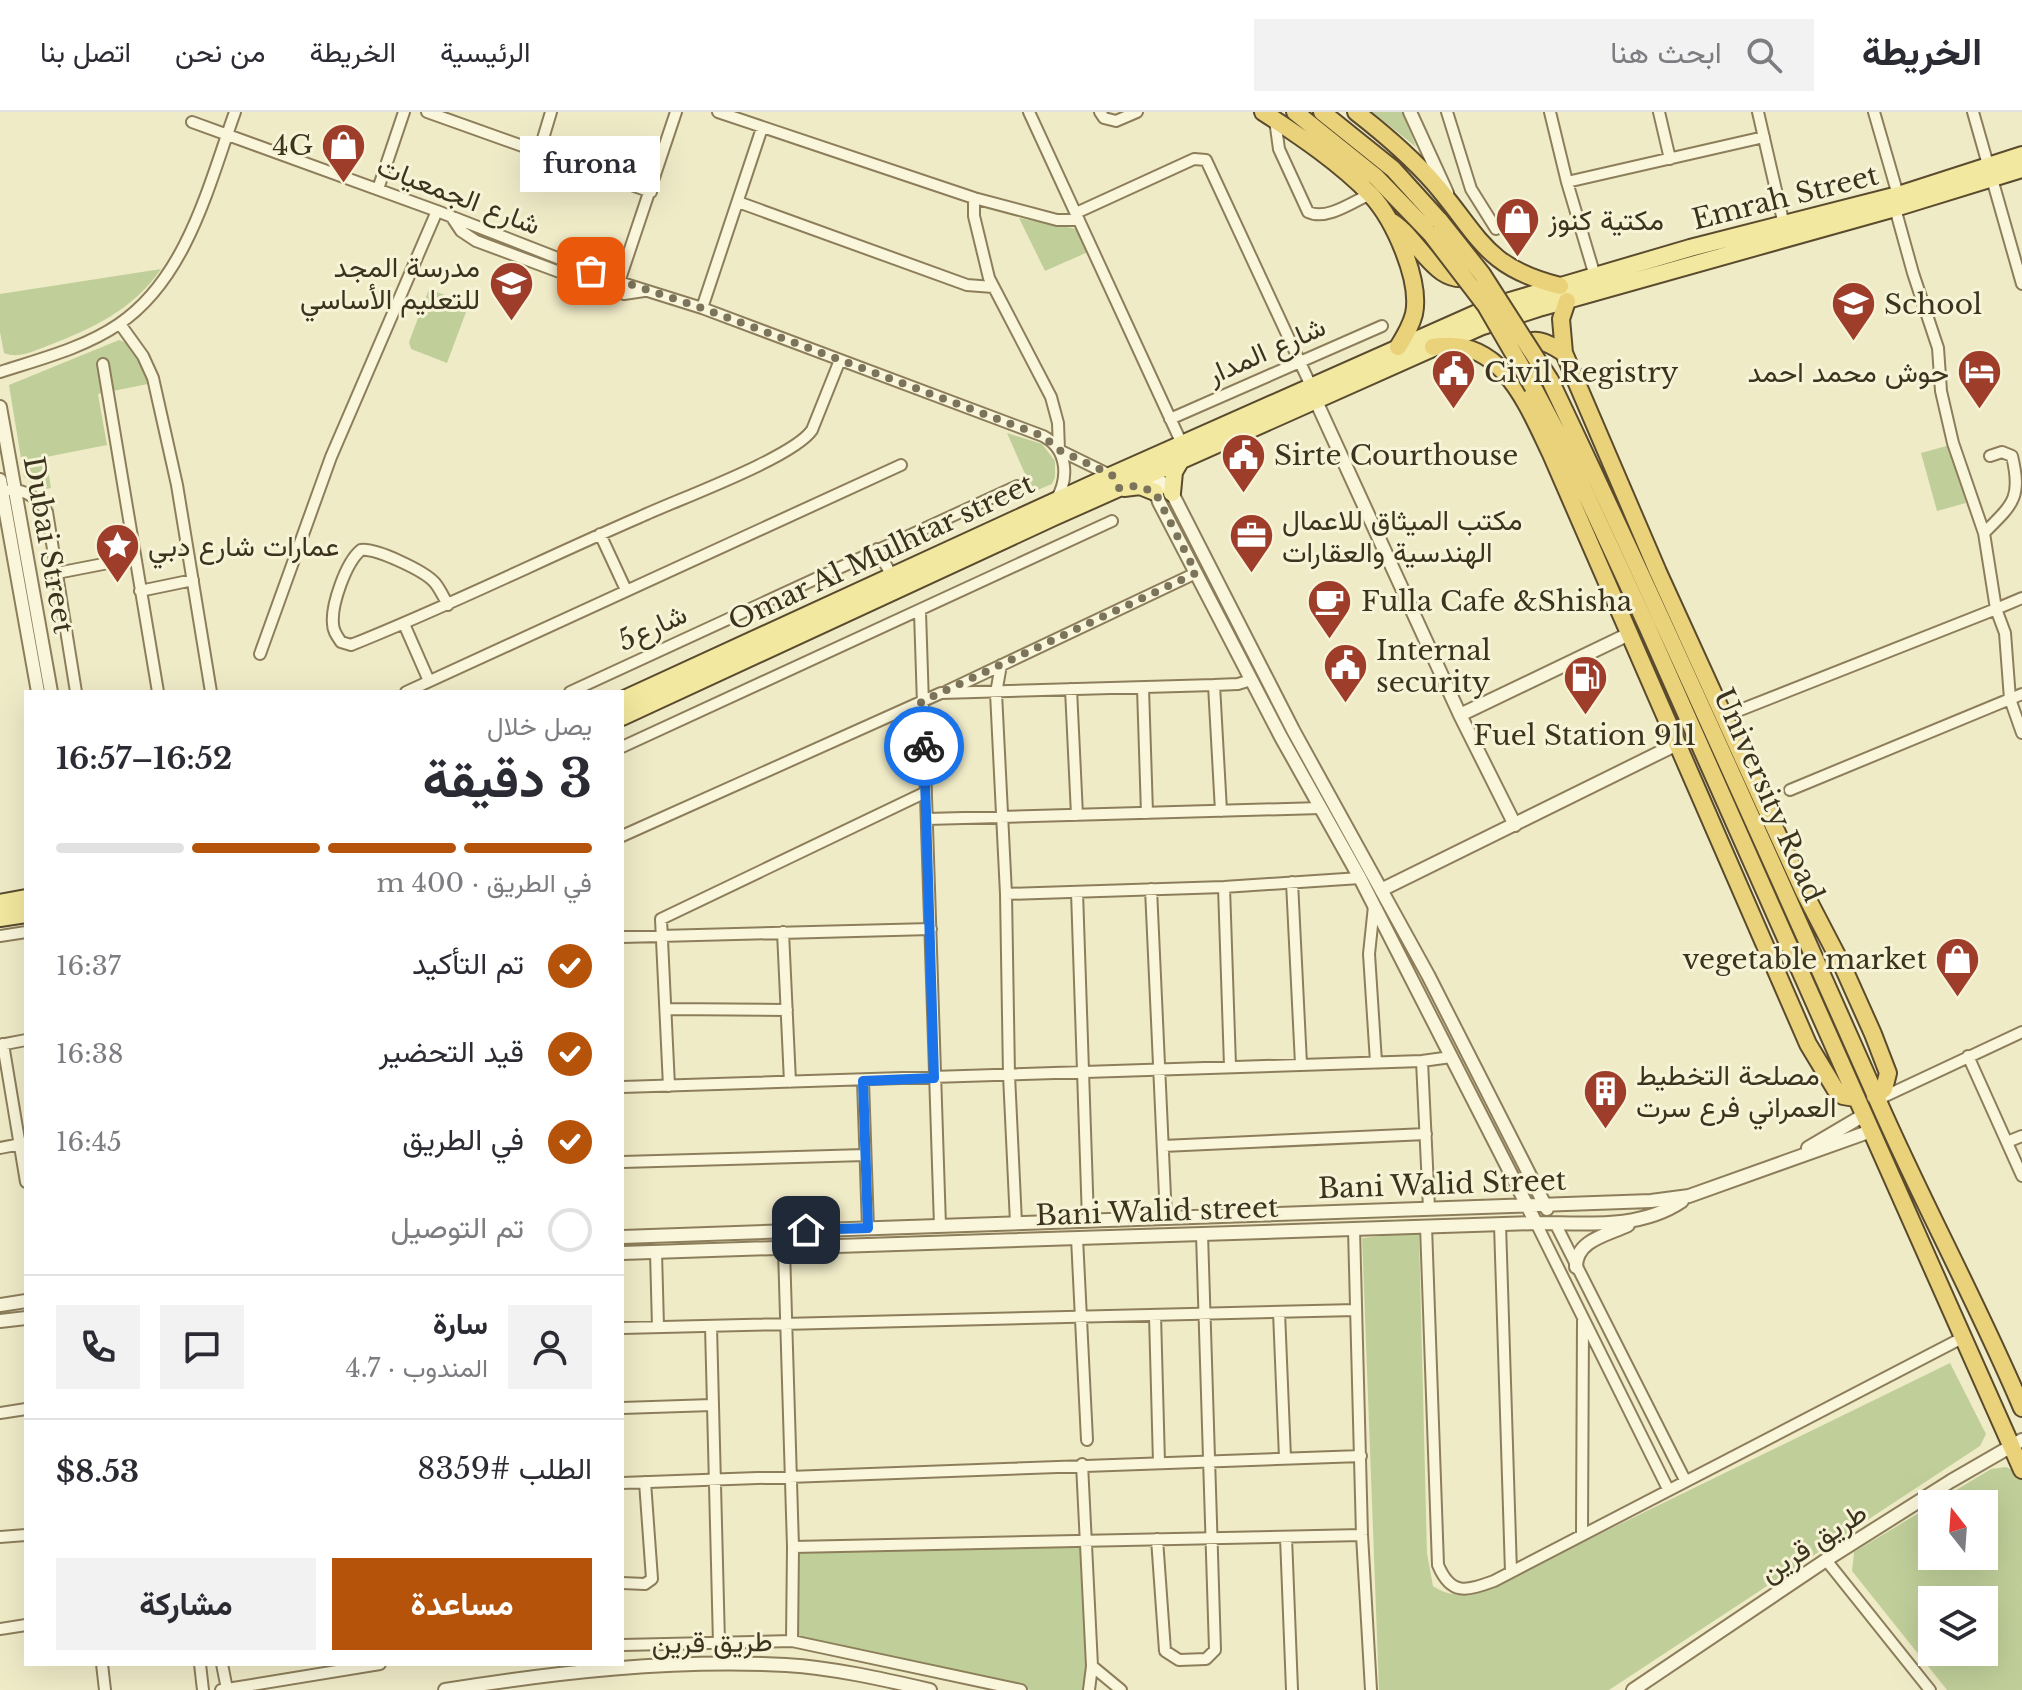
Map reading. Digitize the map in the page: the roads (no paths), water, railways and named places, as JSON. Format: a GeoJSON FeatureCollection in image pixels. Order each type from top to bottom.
{"type":"FeatureCollection","features":[{"type":"Feature","properties":{"kind":"highway"},"geometry":{"type":"LineString","coordinates":[[1295,112],[1436,227]]}},
{"type":"Feature","properties":{"kind":"highway"},"geometry":{"type":"LineString","coordinates":[[1322,112],[1385,161],[1436,227],[1486,306],[1559,436],[1964,1337],[2016,1443],[2022,1470]]}},
{"type":"Feature","properties":{"kind":"highway"},"geometry":{"type":"LineString","coordinates":[[1356,112],[1410,159],[1489,252],[1563,293],[1561,319],[1564,353],[1804,892],[1849,979],[1887,1067],[1887,1084],[1876,1098]]}},
{"type":"Feature","properties":{"kind":"highway"},"geometry":{"type":"LineString","coordinates":[[1269,116],[1312,146],[1370,194],[1387,219],[1407,262],[1415,297],[1412,322],[1398,347]]}},
{"type":"Feature","properties":{"kind":"highway"},"geometry":{"type":"LineString","coordinates":[[1387,219],[1404,230],[1437,268],[1451,278],[1473,276],[1482,268],[1489,252]]}},
{"type":"Feature","properties":{"kind":"highway","name":"University Road"},"geometry":{"type":"LineString","coordinates":[[1436,227],[1502,302],[1550,380],[1663,619],[1876,1098],[2022,1408]]}},
{"type":"Feature","properties":{"kind":"highway"},"geometry":{"type":"LineString","coordinates":[[1564,353],[1543,341],[1523,343],[1510,358],[1511,377],[1546,444],[1808,1044],[1837,1092],[1862,1112]]}},
{"type":"Feature","properties":{"kind":"highway"},"geometry":{"type":"LineString","coordinates":[[1433,347],[1446,344],[1471,348],[1511,377]]}},
{"type":"Feature","properties":{"kind":"highway"},"geometry":{"type":"LineString","coordinates":[[1681,619],[1684,647],[1706,699],[1705,718]]}},
{"type":"Feature","properties":{"kind":"main road","name":"Emrah Street"},"geometry":{"type":"LineString","coordinates":[[1563,293],[1897,201],[1991,172],[2022,155]]}},
{"type":"Feature","properties":{"kind":"main road","name":"Emrah Street"},"geometry":{"type":"LineString","coordinates":[[1991,172],[2022,169]]}},
{"type":"Feature","properties":{"kind":"main road","name":"Emrah Street"},"geometry":{"type":"LineString","coordinates":[[1563,293],[1595,276],[1690,248],[1897,201]]}},
{"type":"Feature","properties":{"kind":"main road"},"geometry":{"type":"LineString","coordinates":[[624,716],[1115,482],[1313,394],[1563,293]]}},
{"type":"Feature","properties":{"kind":"main road"},"geometry":{"type":"LineString","coordinates":[[1313,394],[1398,347],[1493,306],[1563,293]]}},
{"type":"Feature","properties":{"kind":"main road"},"geometry":{"type":"LineString","coordinates":[[1115,482],[1164,493],[1182,452]]}},
{"type":"Feature","properties":{"kind":"main road","name":"Omar Al Mulhtar street"},"geometry":{"type":"LineString","coordinates":[[624,699],[1055,501],[1115,482]]}},
{"type":"Feature","properties":{"kind":"main road"},"geometry":{"type":"LineString","coordinates":[[0,903],[24,898]]}},
{"type":"Feature","properties":{"kind":"main road"},"geometry":{"type":"LineString","coordinates":[[0,918],[24,914]]}},
{"type":"Feature","properties":{"kind":"street"},"geometry":{"type":"LineString","coordinates":[[0,372],[77,346],[120,324],[152,292],[173,265],[201,205],[235,112]]}},
{"type":"Feature","properties":{"kind":"street"},"geometry":{"type":"LineString","coordinates":[[378,189],[404,112]]}},
{"type":"Feature","properties":{"kind":"street"},"geometry":{"type":"LineString","coordinates":[[427,112],[651,192]]}},
{"type":"Feature","properties":{"kind":"street"},"geometry":{"type":"LineString","coordinates":[[539,152],[551,112]]}},
{"type":"Feature","properties":{"kind":"street"},"geometry":{"type":"LineString","coordinates":[[619,282],[676,112]]}},
{"type":"Feature","properties":{"kind":"street"},"geometry":{"type":"LineString","coordinates":[[718,112],[974,198],[1062,221],[1194,159],[1206,160],[1460,715],[1515,825]]}},
{"type":"Feature","properties":{"kind":"street"},"geometry":{"type":"LineString","coordinates":[[1029,112],[1170,419],[1182,452]]}},
{"type":"Feature","properties":{"kind":"street"},"geometry":{"type":"LineString","coordinates":[[1100,112],[1104,118],[1116,121],[1137,112]]}},
{"type":"Feature","properties":{"kind":"street"},"geometry":{"type":"LineString","coordinates":[[1410,112],[1447,191],[1449,202]]}},
{"type":"Feature","properties":{"kind":"street"},"geometry":{"type":"LineString","coordinates":[[1447,112],[1471,189],[1496,229]]}},
{"type":"Feature","properties":{"kind":"street"},"geometry":{"type":"LineString","coordinates":[[1550,112],[1595,276]]}},
{"type":"Feature","properties":{"kind":"street"},"geometry":{"type":"LineString","coordinates":[[1659,112],[1670,159]]}},
{"type":"Feature","properties":{"kind":"street"},"geometry":{"type":"LineString","coordinates":[[1758,112],[1784,225]]}},
{"type":"Feature","properties":{"kind":"street"},"geometry":{"type":"LineString","coordinates":[[1874,112],[1913,273],[1938,348],[1941,391],[1953,443],[1984,533],[1996,609],[2005,633],[2010,699],[2022,733]]}},
{"type":"Feature","properties":{"kind":"street"},"geometry":{"type":"LineString","coordinates":[[1973,112],[2022,284]]}},
{"type":"Feature","properties":{"kind":"street"},"geometry":{"type":"LineString","coordinates":[[1269,116],[1279,149],[1308,212],[1316,216],[1326,214],[1370,194]]}},
{"type":"Feature","properties":{"kind":"street","name":"شارع الجمعيات"},"geometry":{"type":"LineString","coordinates":[[192,122],[1043,436],[1059,450],[1115,482]]}},
{"type":"Feature","properties":{"kind":"street"},"geometry":{"type":"LineString","coordinates":[[702,308],[762,128]]}},
{"type":"Feature","properties":{"kind":"street"},"geometry":{"type":"LineString","coordinates":[[1567,182],[1764,137]]}},
{"type":"Feature","properties":{"kind":"street"},"geometry":{"type":"LineString","coordinates":[[974,198],[974,216],[993,287],[1051,397],[1058,423],[1064,478],[1055,501]]}},
{"type":"Feature","properties":{"kind":"street"},"geometry":{"type":"LineString","coordinates":[[738,202],[967,285],[993,287]]}},
{"type":"Feature","properties":{"kind":"street"},"geometry":{"type":"LineString","coordinates":[[260,654],[331,457],[437,211]]}},
{"type":"Feature","properties":{"kind":"street"},"geometry":{"type":"LineString","coordinates":[[451,216],[461,231],[476,241],[608,290],[624,294],[647,290]]}},
{"type":"Feature","properties":{"kind":"street"},"geometry":{"type":"LineString","coordinates":[[120,324],[143,356],[153,378],[177,485],[211,690]]}},
{"type":"Feature","properties":{"kind":"street","name":"شارع المدار"},"geometry":{"type":"LineString","coordinates":[[1170,419],[1382,326]]}},
{"type":"Feature","properties":{"kind":"street"},"geometry":{"type":"LineString","coordinates":[[448,605],[427,576],[374,550],[361,550],[347,568],[334,608],[333,624],[341,642],[351,645],[448,605],[778,456],[806,439],[812,430],[840,360]]}},
{"type":"Feature","properties":{"kind":"street"},"geometry":{"type":"LineString","coordinates":[[103,364],[158,690]]}},
{"type":"Feature","properties":{"kind":"street","name":"Dubai Street"},"geometry":{"type":"LineString","coordinates":[[0,407],[4,488],[38,690]]}},
{"type":"Feature","properties":{"kind":"street"},"geometry":{"type":"LineString","coordinates":[[1984,533],[2018,498],[2022,489],[2012,456],[2002,452],[1990,456]]}},
{"type":"Feature","properties":{"kind":"street"},"geometry":{"type":"LineString","coordinates":[[410,690],[901,465]]}},
{"type":"Feature","properties":{"kind":"street"},"geometry":{"type":"LineString","coordinates":[[1149,467],[1383,889],[1685,1480]]}},
{"type":"Feature","properties":{"kind":"street","name":"شارع5"},"geometry":{"type":"LineString","coordinates":[[574,690],[1017,486]]}},
{"type":"Feature","properties":{"kind":"street"},"geometry":{"type":"LineString","coordinates":[[4,488],[41,502],[47,512],[76,690]]}},
{"type":"Feature","properties":{"kind":"street","name":"Dubai Street"},"geometry":{"type":"LineString","coordinates":[[4,488],[51,690]]}},
{"type":"Feature","properties":{"kind":"street"},"geometry":{"type":"LineString","coordinates":[[1164,493],[1196,573],[1281,737],[1360,878],[1583,1315],[1668,1489]]}},
{"type":"Feature","properties":{"kind":"street"},"geometry":{"type":"LineString","coordinates":[[624,746],[1112,521]]}},
{"type":"Feature","properties":{"kind":"street"},"geometry":{"type":"LineString","coordinates":[[600,534],[626,590]]}},
{"type":"Feature","properties":{"kind":"street"},"geometry":{"type":"LineString","coordinates":[[877,549],[892,576]]}},
{"type":"Feature","properties":{"kind":"street"},"geometry":{"type":"LineString","coordinates":[[57,573],[134,558]]}},
{"type":"Feature","properties":{"kind":"street"},"geometry":{"type":"LineString","coordinates":[[624,835],[941,693],[1196,573]]}},
{"type":"Feature","properties":{"kind":"street"},"geometry":{"type":"LineString","coordinates":[[140,591],[193,580]]}},
{"type":"Feature","properties":{"kind":"street"},"geometry":{"type":"LineString","coordinates":[[1725,716],[2022,598]]}},
{"type":"Feature","properties":{"kind":"street"},"geometry":{"type":"LineString","coordinates":[[920,612],[940,1226]]}},
{"type":"Feature","properties":{"kind":"street"},"geometry":{"type":"LineString","coordinates":[[404,624],[429,681]]}},
{"type":"Feature","properties":{"kind":"street"},"geometry":{"type":"LineString","coordinates":[[1460,715],[1629,634]]}},
{"type":"Feature","properties":{"kind":"street"},"geometry":{"type":"LineString","coordinates":[[1001,665],[996,693],[1006,894],[1009,1075],[1016,1223]]}},
{"type":"Feature","properties":{"kind":"street"},"geometry":{"type":"LineString","coordinates":[[941,693],[1143,688],[1238,684],[1251,680]]}},
{"type":"Feature","properties":{"kind":"street"},"geometry":{"type":"LineString","coordinates":[[1214,685],[1221,811]]}},
{"type":"Feature","properties":{"kind":"street"},"geometry":{"type":"LineString","coordinates":[[1143,688],[1147,813]]}},
{"type":"Feature","properties":{"kind":"street"},"geometry":{"type":"LineString","coordinates":[[1071,689],[1077,815]]}},
{"type":"Feature","properties":{"kind":"street"},"geometry":{"type":"LineString","coordinates":[[1790,790],[2022,694]]}},
{"type":"Feature","properties":{"kind":"street"},"geometry":{"type":"LineString","coordinates":[[1281,737],[1293,730]]}},
{"type":"Feature","properties":{"kind":"street"},"geometry":{"type":"LineString","coordinates":[[1383,889],[1677,744]]}},
{"type":"Feature","properties":{"kind":"street"},"geometry":{"type":"LineString","coordinates":[[669,1086],[661,919],[926,792]]}},
{"type":"Feature","properties":{"kind":"street"},"geometry":{"type":"LineString","coordinates":[[927,819],[1321,808]]}},
{"type":"Feature","properties":{"kind":"street"},"geometry":{"type":"LineString","coordinates":[[1006,894],[1224,887],[1360,878]]}},
{"type":"Feature","properties":{"kind":"street"},"geometry":{"type":"LineString","coordinates":[[1292,882],[1301,1064]]}},
{"type":"Feature","properties":{"kind":"street"},"geometry":{"type":"LineString","coordinates":[[1224,887],[1230,1066]]}},
{"type":"Feature","properties":{"kind":"street"},"geometry":{"type":"LineString","coordinates":[[1151,889],[1166,1218]]}},
{"type":"Feature","properties":{"kind":"street"},"geometry":{"type":"LineString","coordinates":[[1077,892],[1088,1220]]}},
{"type":"Feature","properties":{"kind":"street"},"geometry":{"type":"LineString","coordinates":[[1374,906],[1369,954],[1376,1062]]}},
{"type":"Feature","properties":{"kind":"street"},"geometry":{"type":"LineString","coordinates":[[624,937],[931,929]]}},
{"type":"Feature","properties":{"kind":"street"},"geometry":{"type":"LineString","coordinates":[[0,936],[24,932]]}},
{"type":"Feature","properties":{"kind":"street"},"geometry":{"type":"LineString","coordinates":[[783,932],[790,1082]]}},
{"type":"Feature","properties":{"kind":"street"},"geometry":{"type":"LineString","coordinates":[[1413,982],[1428,975]]}},
{"type":"Feature","properties":{"kind":"street"},"geometry":{"type":"LineString","coordinates":[[667,1009],[787,1010]]}},
{"type":"Feature","properties":{"kind":"street"},"geometry":{"type":"LineString","coordinates":[[1876,1098],[2022,1032]]}},
{"type":"Feature","properties":{"kind":"street"},"geometry":{"type":"LineString","coordinates":[[0,1148],[23,1144],[2,1044],[24,1040]]}},
{"type":"Feature","properties":{"kind":"street"},"geometry":{"type":"LineString","coordinates":[[1968,1056],[2022,1176]]}},
{"type":"Feature","properties":{"kind":"street"},"geometry":{"type":"LineString","coordinates":[[624,1087],[1422,1061],[1451,1057]]}},
{"type":"Feature","properties":{"kind":"street"},"geometry":{"type":"LineString","coordinates":[[1422,1061],[1429,1208]]}},
{"type":"Feature","properties":{"kind":"street"},"geometry":{"type":"LineString","coordinates":[[863,1081],[868,1228]]}},
{"type":"Feature","properties":{"kind":"street"},"geometry":{"type":"LineString","coordinates":[[1689,1196],[1797,1156],[1862,1112]]}},
{"type":"Feature","properties":{"kind":"street"},"geometry":{"type":"LineString","coordinates":[[1163,1146],[1426,1134]]}},
{"type":"Feature","properties":{"kind":"street"},"geometry":{"type":"LineString","coordinates":[[2007,1142],[2022,1136]]}},
{"type":"Feature","properties":{"kind":"street"},"geometry":{"type":"LineString","coordinates":[[624,1162],[865,1155]]}},
{"type":"Feature","properties":{"kind":"street","name":"Bani Walid Street"},"geometry":{"type":"LineString","coordinates":[[624,1237],[1651,1201],[1689,1196]]}},
{"type":"Feature","properties":{"kind":"street","name":"Bani Walid street"},"geometry":{"type":"LineString","coordinates":[[624,1253],[1618,1222],[1641,1219],[1667,1210],[1689,1196]]}},
{"type":"Feature","properties":{"kind":"street"},"geometry":{"type":"LineString","coordinates":[[1576,1267],[1576,1258],[1586,1244],[1641,1219]]}},
{"type":"Feature","properties":{"kind":"street"},"geometry":{"type":"LineString","coordinates":[[1500,1224],[1511,1572]]}},
{"type":"Feature","properties":{"kind":"street"},"geometry":{"type":"LineString","coordinates":[[1426,1226],[1438,1565],[1447,1582],[1460,1589],[1469,1590],[1511,1572],[1964,1337]]}},
{"type":"Feature","properties":{"kind":"street"},"geometry":{"type":"LineString","coordinates":[[1354,1229],[1362,1535],[1371,1690]]}},
{"type":"Feature","properties":{"kind":"street"},"geometry":{"type":"LineString","coordinates":[[1157,1539],[1165,1651],[1179,1660],[1206,1659],[1215,1650],[1202,1234]]}},
{"type":"Feature","properties":{"kind":"street"},"geometry":{"type":"LineString","coordinates":[[1077,1238],[1087,1440]]}},
{"type":"Feature","properties":{"kind":"street"},"geometry":{"type":"LineString","coordinates":[[784,1250],[793,1547],[792,1641]]}},
{"type":"Feature","properties":{"kind":"street"},"geometry":{"type":"LineString","coordinates":[[656,1252],[658,1327]]}},
{"type":"Feature","properties":{"kind":"street"},"geometry":{"type":"LineString","coordinates":[[0,1305],[24,1301]]}},
{"type":"Feature","properties":{"kind":"street"},"geometry":{"type":"LineString","coordinates":[[624,1328],[1356,1310]]}},
{"type":"Feature","properties":{"kind":"street"},"geometry":{"type":"LineString","coordinates":[[1279,1312],[1285,1458]]}},
{"type":"Feature","properties":{"kind":"street"},"geometry":{"type":"LineString","coordinates":[[1155,1315],[1159,1463]]}},
{"type":"Feature","properties":{"kind":"street"},"geometry":{"type":"LineString","coordinates":[[1582,1534],[1583,1315]]}},
{"type":"Feature","properties":{"kind":"street"},"geometry":{"type":"LineString","coordinates":[[0,1321],[24,1318]]}},
{"type":"Feature","properties":{"kind":"street"},"geometry":{"type":"LineString","coordinates":[[711,1326],[719,1643]]}},
{"type":"Feature","properties":{"kind":"street"},"geometry":{"type":"LineString","coordinates":[[624,1408],[712,1405]]}},
{"type":"Feature","properties":{"kind":"street"},"geometry":{"type":"LineString","coordinates":[[0,1413],[24,1409]]}},
{"type":"Feature","properties":{"kind":"street","name":"طريق قرين"},"geometry":{"type":"LineString","coordinates":[[1633,1690],[1826,1560],[2016,1443]]}},
{"type":"Feature","properties":{"kind":"street"},"geometry":{"type":"LineString","coordinates":[[624,1483],[1361,1456]]}},
{"type":"Feature","properties":{"kind":"street"},"geometry":{"type":"LineString","coordinates":[[1082,1464],[1092,1666],[1089,1690]]}},
{"type":"Feature","properties":{"kind":"street"},"geometry":{"type":"LineString","coordinates":[[624,1583],[645,1584],[652,1579],[645,1482]]}},
{"type":"Feature","properties":{"kind":"street"},"geometry":{"type":"LineString","coordinates":[[0,1537],[24,1535]]}},
{"type":"Feature","properties":{"kind":"street"},"geometry":{"type":"LineString","coordinates":[[793,1547],[1362,1535]]}},
{"type":"Feature","properties":{"kind":"street"},"geometry":{"type":"LineString","coordinates":[[1286,1537],[1292,1690]]}},
{"type":"Feature","properties":{"kind":"street"},"geometry":{"type":"LineString","coordinates":[[1826,1560],[1930,1690]]}},
{"type":"Feature","properties":{"kind":"street"},"geometry":{"type":"LineString","coordinates":[[0,1629],[24,1625]]}},
{"type":"Feature","properties":{"kind":"street"},"geometry":{"type":"LineString","coordinates":[[624,1645],[792,1641],[1021,1690]]}},
{"type":"Feature","properties":{"kind":"street","name":"طريق قرين"},"geometry":{"type":"LineString","coordinates":[[445,1690],[578,1670],[706,1664],[787,1665],[849,1672],[930,1690]]}},
{"type":"Feature","properties":{"kind":"street"},"geometry":{"type":"LineString","coordinates":[[102,1666],[105,1690]]}},
{"type":"Feature","properties":{"kind":"street"},"geometry":{"type":"LineString","coordinates":[[200,1666],[203,1690]]}},
{"type":"Feature","properties":{"kind":"street"},"geometry":{"type":"LineString","coordinates":[[222,1666],[224,1689],[321,1669],[356,1666]]}},
{"type":"Feature","properties":{"kind":"street"},"geometry":{"type":"LineString","coordinates":[[1092,1666],[1121,1690]]}},
{"type":"Feature","properties":{"kind":"place","name":"4G"},"geometry":{"type":"Point","coordinates":[344,184]}},
{"type":"Feature","properties":{"kind":"place","name":"مكتية كنوز"},"geometry":{"type":"Point","coordinates":[1517,259]}},
{"type":"Feature","properties":{"kind":"place","name":"furona"},"geometry":{"type":"Point","coordinates":[591,271]}},
{"type":"Feature","properties":{"kind":"place","name":"مدرسة المجد للتعليم الأساسي"},"geometry":{"type":"Point","coordinates":[511,322]}},
{"type":"Feature","properties":{"kind":"place","name":"School"},"geometry":{"type":"Point","coordinates":[1853,343]}},
{"type":"Feature","properties":{"kind":"place","name":"Civil Registry"},"geometry":{"type":"Point","coordinates":[1453,411]}},
{"type":"Feature","properties":{"kind":"place","name":"حوش محمد احمد"},"geometry":{"type":"Point","coordinates":[1980,411]}},
{"type":"Feature","properties":{"kind":"place","name":"Sirte Courthouse"},"geometry":{"type":"Point","coordinates":[1243,494]}},
{"type":"Feature","properties":{"kind":"place","name":"مكتب الميثاق للاعمال الهندسية والعقارات"},"geometry":{"type":"Point","coordinates":[1251,575]}},
{"type":"Feature","properties":{"kind":"place","name":"عمارات شارع دبي"},"geometry":{"type":"Point","coordinates":[117,585]}},
{"type":"Feature","properties":{"kind":"place","name":"Fulla Cafe &Shisha"},"geometry":{"type":"Point","coordinates":[1330,640]}},
{"type":"Feature","properties":{"kind":"place","name":"Internal security"},"geometry":{"type":"Point","coordinates":[1345,705]}},
{"type":"Feature","properties":{"kind":"place","name":"Fuel Station 911"},"geometry":{"type":"Point","coordinates":[1585,717]}},
{"type":"Feature","properties":{"kind":"place","name":"vegetable market"},"geometry":{"type":"Point","coordinates":[1958,998]}},
{"type":"Feature","properties":{"kind":"place","name":"مصلحة التخطيط العمراني فرع سرت"},"geometry":{"type":"Point","coordinates":[1605,1130]}}]}
